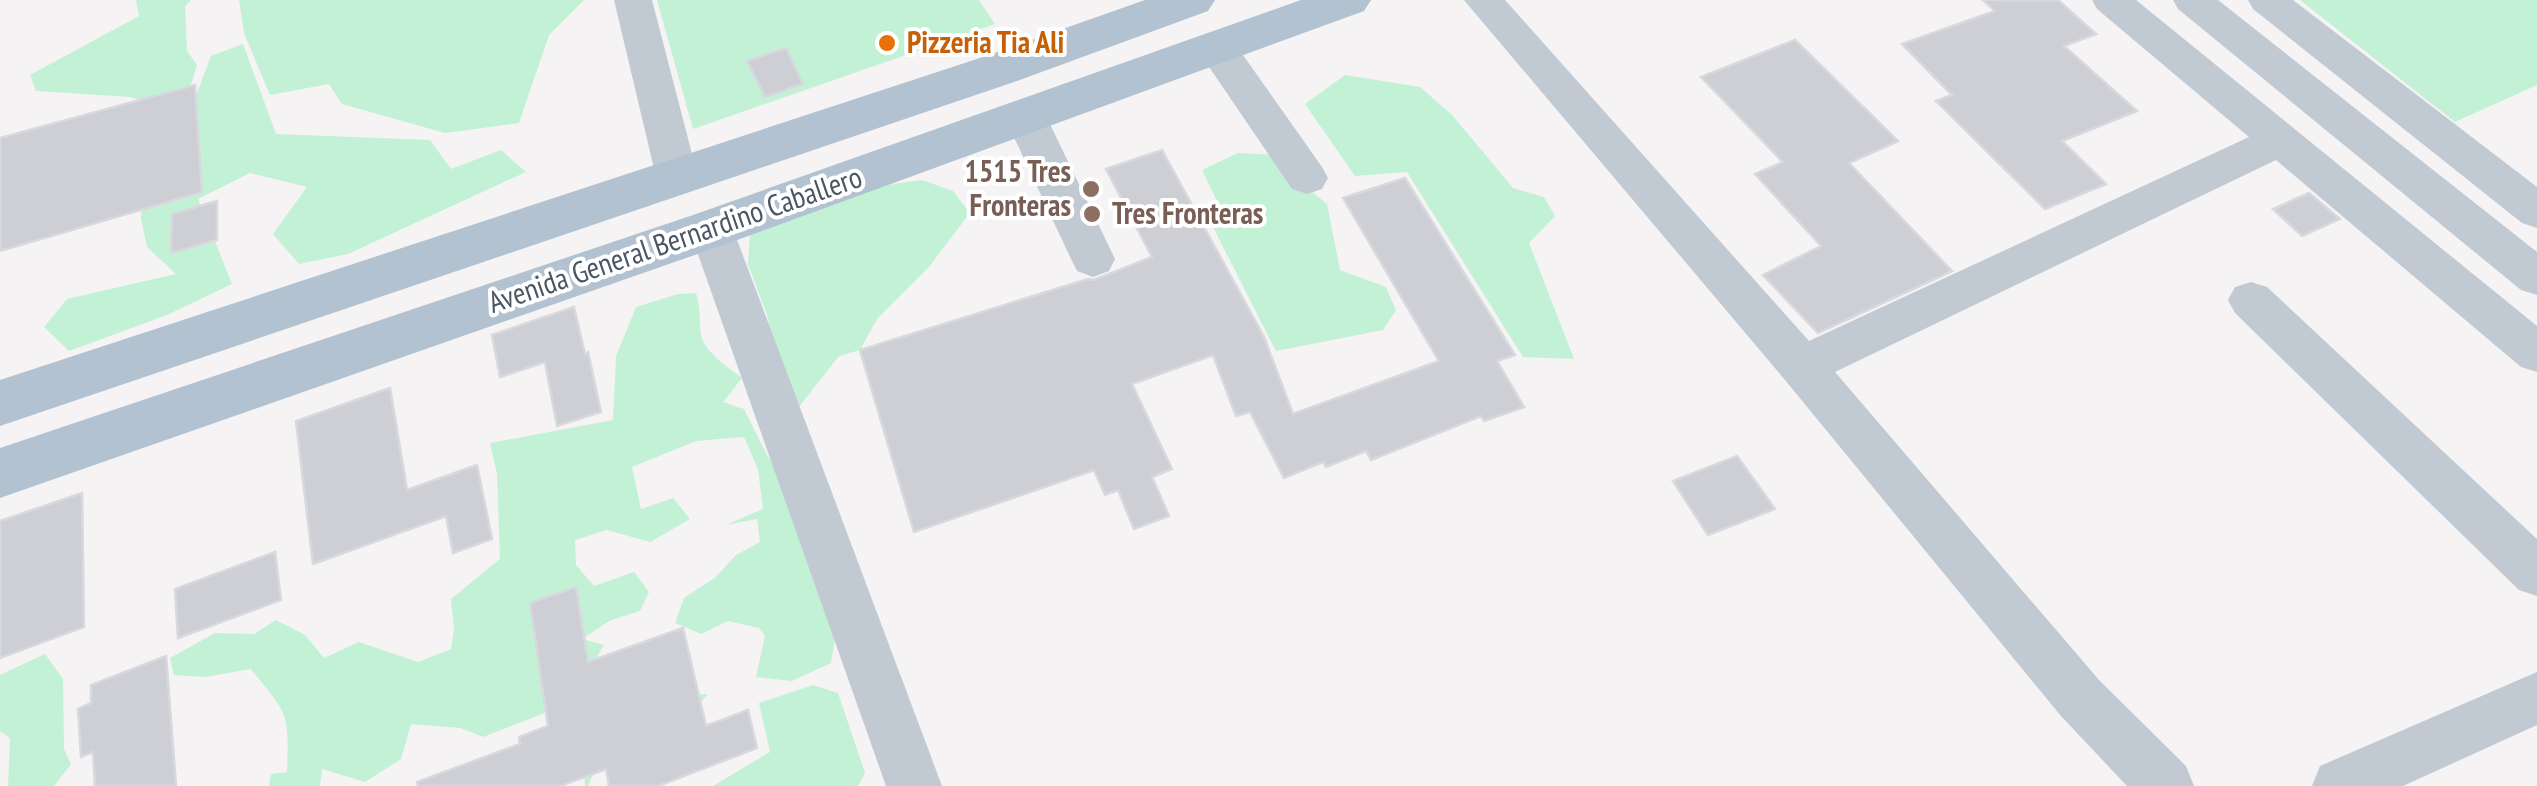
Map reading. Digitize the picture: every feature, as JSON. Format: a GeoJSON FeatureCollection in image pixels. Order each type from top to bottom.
{"type":"FeatureCollection","features":[{"type":"Feature","properties":{"kind":"main road","name":"Avenida General Bernardino Caballero"},"geometry":{"type":"LineString","coordinates":[[0,403],[1000,70],[1192,0]]}},
{"type":"Feature","properties":{"kind":"main road","name":"Avenida General Bernardino Caballero"},"geometry":{"type":"LineString","coordinates":[[0,473],[711,229],[1348,0]]}},
{"type":"Feature","properties":{"kind":"street"},"geometry":{"type":"LineString","coordinates":[[633,0],[677,177]]}},
{"type":"Feature","properties":{"kind":"street"},"geometry":{"type":"LineString","coordinates":[[1482,0],[1802,366],[2080,698],[2166,786]]}},
{"type":"Feature","properties":{"kind":"street"},"geometry":{"type":"LineString","coordinates":[[2111,0],[2537,352]]}},
{"type":"Feature","properties":{"kind":"street"},"geometry":{"type":"LineString","coordinates":[[2192,0],[2537,277]]}},
{"type":"Feature","properties":{"kind":"street"},"geometry":{"type":"LineString","coordinates":[[2267,0],[2537,212]]}},
{"type":"Feature","properties":{"kind":"street"},"geometry":{"type":"LineString","coordinates":[[1217,48],[1307,178]]}},
{"type":"Feature","properties":{"kind":"street"},"geometry":{"type":"LineString","coordinates":[[1026,118],[1094,259]]}},
{"type":"Feature","properties":{"kind":"street"},"geometry":{"type":"LineString","coordinates":[[1802,366],[2280,140]]}},
{"type":"Feature","properties":{"kind":"street"},"geometry":{"type":"LineString","coordinates":[[711,229],[914,786]]}},
{"type":"Feature","properties":{"kind":"street"},"geometry":{"type":"LineString","coordinates":[[2250,300],[2537,573]]}},
{"type":"Feature","properties":{"kind":"street"},"geometry":{"type":"LineString","coordinates":[[2340,786],[2537,698]]}},
{"type":"Feature","properties":{"kind":"green space"},"geometry":{"type":"Polygon","coordinates":[[[136,0],[191,0],[185,6],[187,51],[197,65],[189,91],[164,107],[130,97],[36,91],[30,75],[139,16],[136,0]]]}},
{"type":"Feature","properties":{"kind":"green space"},"geometry":{"type":"Polygon","coordinates":[[[239,0],[584,0],[549,35],[519,123],[445,133],[342,104],[329,84],[270,95],[244,33],[239,0]]]}},
{"type":"Feature","properties":{"kind":"green space"},"geometry":{"type":"Polygon","coordinates":[[[657,0],[979,0],[995,24],[693,129],[657,0]]]}},
{"type":"Feature","properties":{"kind":"green space"},"geometry":{"type":"Polygon","coordinates":[[[2300,0],[2537,0],[2537,85],[2455,122],[2300,0]]]}},
{"type":"Feature","properties":{"kind":"green space"},"geometry":{"type":"Polygon","coordinates":[[[243,44],[276,134],[430,140],[451,169],[501,150],[526,172],[348,254],[299,264],[273,234],[307,187],[250,173],[198,199],[232,284],[167,315],[69,351],[44,327],[67,299],[176,274],[147,247],[141,219],[144,135],[161,113],[197,93],[211,56],[243,44]]]}},
{"type":"Feature","properties":{"kind":"green space"},"geometry":{"type":"Polygon","coordinates":[[[1345,75],[1420,87],[1452,115],[1513,188],[1544,197],[1555,216],[1529,243],[1574,359],[1523,357],[1407,172],[1355,176],[1305,104],[1345,75]]]}},
{"type":"Feature","properties":{"kind":"green space"},"geometry":{"type":"Polygon","coordinates":[[[1238,153],[1275,155],[1291,175],[1327,204],[1340,270],[1386,287],[1396,310],[1383,330],[1276,351],[1213,227],[1217,201],[1202,170],[1238,153]]]}},
{"type":"Feature","properties":{"kind":"green space"},"geometry":{"type":"Polygon","coordinates":[[[922,180],[953,191],[970,213],[928,268],[877,319],[860,350],[839,356],[791,417],[767,315],[748,264],[750,235],[850,190],[922,180]]]}},
{"type":"Feature","properties":{"kind":"green space"},"geometry":{"type":"Polygon","coordinates":[[[696,293],[703,342],[742,378],[723,402],[744,409],[768,457],[790,485],[839,614],[831,663],[792,681],[756,677],[765,636],[759,628],[728,621],[701,634],[675,623],[684,598],[716,577],[736,555],[760,542],[757,519],[726,525],[763,509],[758,469],[744,437],[696,441],[632,467],[641,509],[673,498],[690,519],[650,542],[607,530],[575,540],[576,565],[594,586],[634,572],[649,592],[640,611],[611,620],[582,639],[604,645],[591,667],[673,697],[708,694],[684,721],[598,763],[588,786],[582,743],[560,707],[483,737],[460,728],[411,724],[401,759],[365,782],[322,769],[320,786],[269,786],[271,774],[287,772],[287,725],[273,696],[251,669],[205,677],[174,675],[170,658],[215,633],[254,634],[276,620],[305,635],[324,658],[359,642],[418,662],[451,649],[451,599],[500,559],[497,474],[490,443],[613,420],[616,356],[636,307],[678,294],[696,293]]]}},
{"type":"Feature","properties":{"kind":"green space"},"geometry":{"type":"Polygon","coordinates":[[[45,654],[63,679],[64,749],[71,764],[54,786],[8,786],[10,738],[0,731],[0,675],[45,654]]]}},
{"type":"Feature","properties":{"kind":"green space"},"geometry":{"type":"Polygon","coordinates":[[[813,685],[838,693],[865,773],[858,786],[713,786],[770,752],[759,703],[813,685]]]}},
{"type":"Feature","properties":{"kind":"building"},"geometry":{"type":"Polygon","coordinates":[[[1983,0],[2058,0],[2096,34],[2064,46],[2137,111],[2062,141],[2106,184],[2045,209],[1936,101],[1952,95],[1902,44],[1995,11],[1983,0]]]}},
{"type":"Feature","properties":{"kind":"building"},"geometry":{"type":"Polygon","coordinates":[[[1795,40],[1898,141],[1849,163],[1952,271],[1818,333],[1763,275],[1821,246],[1755,174],[1783,162],[1701,77],[1795,40]]]}},
{"type":"Feature","properties":{"kind":"building"},"geometry":{"type":"Polygon","coordinates":[[[786,48],[803,84],[765,97],[747,61],[786,48]]]}},
{"type":"Feature","properties":{"kind":"building"},"geometry":{"type":"Polygon","coordinates":[[[195,85],[202,192],[0,251],[0,138],[195,85]]]}},
{"type":"Feature","properties":{"kind":"building"},"geometry":{"type":"Polygon","coordinates":[[[1162,150],[1264,337],[1293,414],[1439,361],[1343,198],[1405,178],[1515,355],[1497,361],[1524,407],[1484,421],[1481,416],[1371,460],[1366,451],[1326,467],[1323,462],[1284,478],[1250,412],[1236,416],[1213,355],[1132,384],[1172,469],[1152,477],[1169,516],[1134,529],[1118,490],[1105,495],[1094,470],[914,532],[860,350],[1094,280],[1152,257],[1106,169],[1162,150]]]}},
{"type":"Feature","properties":{"kind":"building"},"geometry":{"type":"Polygon","coordinates":[[[2309,193],[2340,219],[2302,236],[2273,209],[2309,193]]]}},
{"type":"Feature","properties":{"kind":"building"},"geometry":{"type":"Polygon","coordinates":[[[217,201],[217,240],[171,253],[172,214],[217,201]]]}},
{"type":"Feature","properties":{"kind":"building"},"geometry":{"type":"Polygon","coordinates":[[[574,307],[601,412],[557,426],[545,362],[500,377],[492,335],[574,307]]]}},
{"type":"Feature","properties":{"kind":"building"},"geometry":{"type":"Polygon","coordinates":[[[390,388],[407,490],[477,465],[492,539],[453,553],[446,516],[313,564],[296,421],[390,388]]]}},
{"type":"Feature","properties":{"kind":"building"},"geometry":{"type":"Polygon","coordinates":[[[1737,456],[1775,509],[1708,535],[1673,481],[1737,456]]]}},
{"type":"Feature","properties":{"kind":"building"},"geometry":{"type":"Polygon","coordinates":[[[82,493],[84,627],[0,658],[0,521],[82,493]]]}},
{"type":"Feature","properties":{"kind":"building"},"geometry":{"type":"Polygon","coordinates":[[[275,552],[281,600],[178,638],[175,589],[275,552]]]}},
{"type":"Feature","properties":{"kind":"building"},"geometry":{"type":"Polygon","coordinates":[[[576,587],[588,662],[683,628],[706,726],[748,710],[757,748],[658,786],[609,786],[606,769],[560,786],[418,786],[417,782],[520,744],[519,737],[548,726],[530,603],[576,587]]]}},
{"type":"Feature","properties":{"kind":"building"},"geometry":{"type":"Polygon","coordinates":[[[166,656],[176,786],[95,786],[93,752],[81,757],[78,709],[91,703],[91,685],[166,656]]]}},
{"type":"Feature","properties":{"kind":"place","name":"Pizzeria Tia Ali"},"geometry":{"type":"Point","coordinates":[887,43]}},
{"type":"Feature","properties":{"kind":"place","name":"1515 Tres Fronteras"},"geometry":{"type":"Point","coordinates":[1091,189]}},
{"type":"Feature","properties":{"kind":"place","name":"Tres Fronteras"},"geometry":{"type":"Point","coordinates":[1092,214]}}]}
